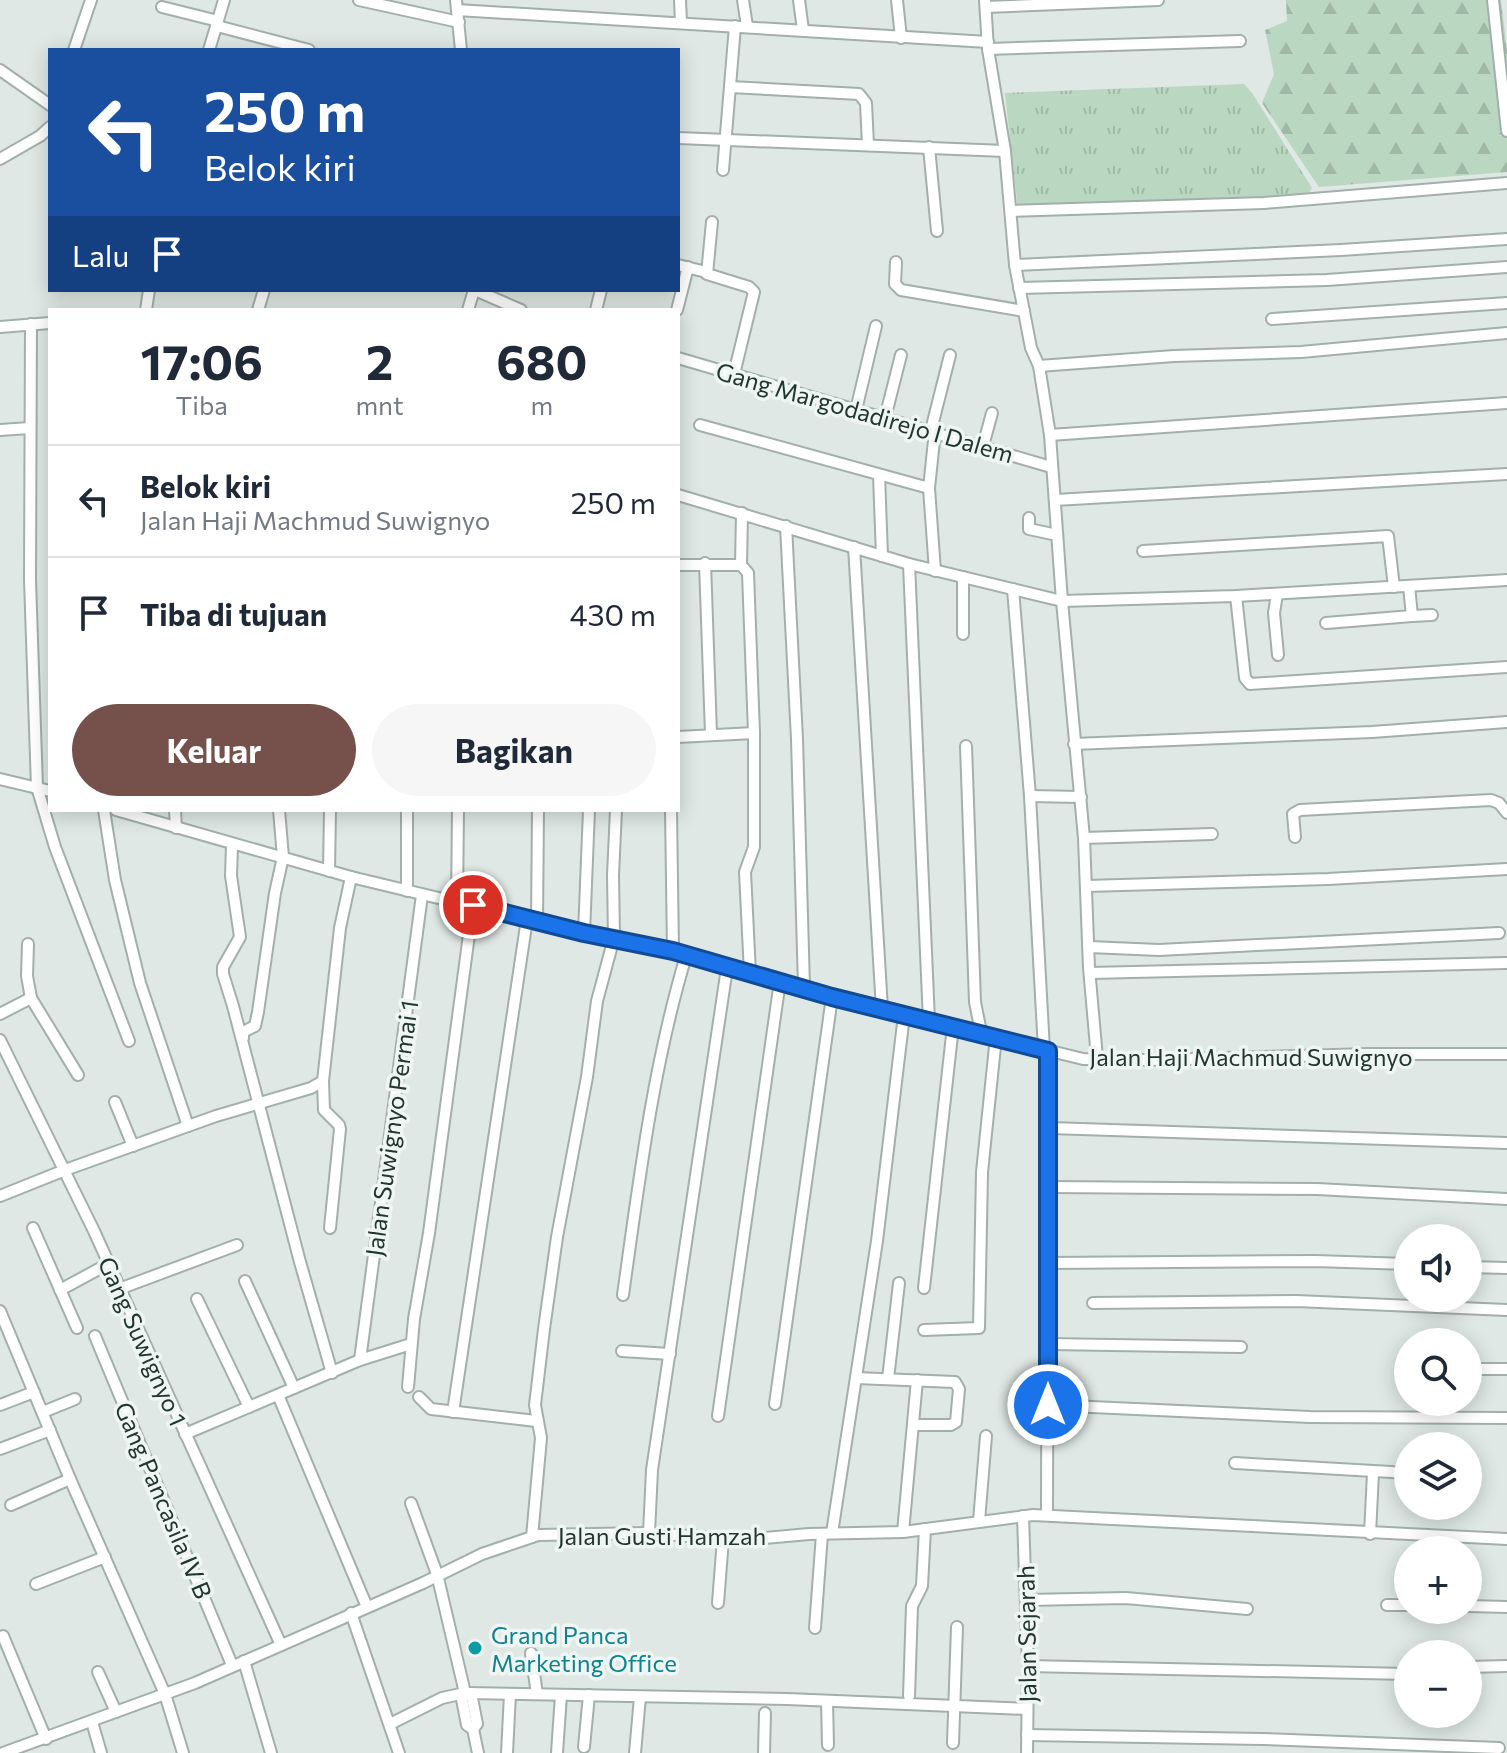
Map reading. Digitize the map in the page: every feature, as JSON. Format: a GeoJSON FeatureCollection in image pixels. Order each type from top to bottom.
{"type":"FeatureCollection","features":[{"type":"Feature","properties":{"kind":"street"},"geometry":{"type":"LineString","coordinates":[[75,48],[91,0]]}},
{"type":"Feature","properties":{"kind":"street"},"geometry":{"type":"LineString","coordinates":[[210,48],[224,0]]}},
{"type":"Feature","properties":{"kind":"street"},"geometry":{"type":"LineString","coordinates":[[359,0],[459,22]]}},
{"type":"Feature","properties":{"kind":"street"},"geometry":{"type":"LineString","coordinates":[[680,0],[681,22]]}},
{"type":"Feature","properties":{"kind":"street"},"geometry":{"type":"LineString","coordinates":[[723,170],[730,87],[743,0]]}},
{"type":"Feature","properties":{"kind":"street"},"geometry":{"type":"LineString","coordinates":[[799,0],[803,30]]}},
{"type":"Feature","properties":{"kind":"street"},"geometry":{"type":"LineString","coordinates":[[897,0],[901,38]]}},
{"type":"Feature","properties":{"kind":"street"},"geometry":{"type":"LineString","coordinates":[[1097,1058],[1081,797],[1074,744],[1050,435],[1039,366],[1031,348],[1015,265],[1005,151],[988,46],[985,4],[1158,0]]}},
{"type":"Feature","properties":{"kind":"street"},"geometry":{"type":"LineString","coordinates":[[1493,0],[1507,131]]}},
{"type":"Feature","properties":{"kind":"street"},"geometry":{"type":"LineString","coordinates":[[461,48],[456,5],[988,46],[1240,41]]}},
{"type":"Feature","properties":{"kind":"street"},"geometry":{"type":"LineString","coordinates":[[162,7],[302,48]]}},
{"type":"Feature","properties":{"kind":"street"},"geometry":{"type":"LineString","coordinates":[[0,70],[48,104]]}},
{"type":"Feature","properties":{"kind":"street"},"geometry":{"type":"LineString","coordinates":[[730,87],[859,94],[866,103],[868,145]]}},
{"type":"Feature","properties":{"kind":"street"},"geometry":{"type":"LineString","coordinates":[[0,159],[48,129]]}},
{"type":"Feature","properties":{"kind":"street"},"geometry":{"type":"LineString","coordinates":[[680,138],[1005,151]]}},
{"type":"Feature","properties":{"kind":"street"},"geometry":{"type":"LineString","coordinates":[[929,147],[937,231]]}},
{"type":"Feature","properties":{"kind":"street"},"geometry":{"type":"LineString","coordinates":[[1011,211],[1264,203],[1507,183]]}},
{"type":"Feature","properties":{"kind":"street"},"geometry":{"type":"LineString","coordinates":[[706,272],[712,222]]}},
{"type":"Feature","properties":{"kind":"street"},"geometry":{"type":"LineString","coordinates":[[1015,265],[1507,239]]}},
{"type":"Feature","properties":{"kind":"street"},"geometry":{"type":"LineString","coordinates":[[896,262],[895,284],[901,290],[1024,311]]}},
{"type":"Feature","properties":{"kind":"street"},"geometry":{"type":"LineString","coordinates":[[680,288],[683,266],[749,287],[754,292],[734,374]]}},
{"type":"Feature","properties":{"kind":"street"},"geometry":{"type":"LineString","coordinates":[[1019,288],[1327,280],[1507,267]]}},
{"type":"Feature","properties":{"kind":"street"},"geometry":{"type":"LineString","coordinates":[[479,292],[516,308]]}},
{"type":"Feature","properties":{"kind":"street"},"geometry":{"type":"LineString","coordinates":[[1272,319],[1507,303]]}},
{"type":"Feature","properties":{"kind":"street"},"geometry":{"type":"LineString","coordinates":[[0,327],[48,323]]}},
{"type":"Feature","properties":{"kind":"street"},"geometry":{"type":"LineString","coordinates":[[31,324],[30,580],[37,787],[55,847],[129,1041]]}},
{"type":"Feature","properties":{"kind":"street"},"geometry":{"type":"LineString","coordinates":[[856,410],[876,326]]}},
{"type":"Feature","properties":{"kind":"street"},"geometry":{"type":"LineString","coordinates":[[1039,366],[1174,356],[1301,352],[1507,333]]}},
{"type":"Feature","properties":{"kind":"street"},"geometry":{"type":"LineString","coordinates":[[885,418],[901,355]]}},
{"type":"Feature","properties":{"kind":"street"},"geometry":{"type":"LineString","coordinates":[[935,571],[929,488],[933,431],[950,355]]}},
{"type":"Feature","properties":{"kind":"street","name":"Gang Margodadirejo I Dalem"},"geometry":{"type":"LineString","coordinates":[[680,359],[1051,467]]}},
{"type":"Feature","properties":{"kind":"street"},"geometry":{"type":"LineString","coordinates":[[1050,435],[1507,403]]}},
{"type":"Feature","properties":{"kind":"street"},"geometry":{"type":"LineString","coordinates":[[983,446],[992,413]]}},
{"type":"Feature","properties":{"kind":"street"},"geometry":{"type":"LineString","coordinates":[[700,425],[929,488]]}},
{"type":"Feature","properties":{"kind":"street"},"geometry":{"type":"LineString","coordinates":[[0,430],[30,428]]}},
{"type":"Feature","properties":{"kind":"street"},"geometry":{"type":"LineString","coordinates":[[1055,500],[1507,474]]}},
{"type":"Feature","properties":{"kind":"street"},"geometry":{"type":"LineString","coordinates":[[879,475],[882,556]]}},
{"type":"Feature","properties":{"kind":"street"},"geometry":{"type":"LineString","coordinates":[[680,496],[909,564],[1077,603],[1507,580]]}},
{"type":"Feature","properties":{"kind":"street"},"geometry":{"type":"LineString","coordinates":[[742,513],[741,565],[748,573],[754,733],[754,847],[745,872],[750,973]]}},
{"type":"Feature","properties":{"kind":"street"},"geometry":{"type":"LineString","coordinates":[[1029,518],[1029,529],[1057,535]]}},
{"type":"Feature","properties":{"kind":"street"},"geometry":{"type":"LineString","coordinates":[[786,526],[797,739],[804,987]]}},
{"type":"Feature","properties":{"kind":"street"},"geometry":{"type":"LineString","coordinates":[[1143,551],[1388,536],[1394,587]]}},
{"type":"Feature","properties":{"kind":"street"},"geometry":{"type":"LineString","coordinates":[[854,547],[882,1009]]}},
{"type":"Feature","properties":{"kind":"street"},"geometry":{"type":"LineString","coordinates":[[705,563],[711,734]]}},
{"type":"Feature","properties":{"kind":"street"},"geometry":{"type":"LineString","coordinates":[[909,564],[929,1021]]}},
{"type":"Feature","properties":{"kind":"street"},"geometry":{"type":"LineString","coordinates":[[680,565],[741,565]]}},
{"type":"Feature","properties":{"kind":"street"},"geometry":{"type":"LineString","coordinates":[[963,577],[963,634]]}},
{"type":"Feature","properties":{"kind":"street"},"geometry":{"type":"LineString","coordinates":[[1409,586],[1412,616]]}},
{"type":"Feature","properties":{"kind":"street"},"geometry":{"type":"LineString","coordinates":[[1013,589],[1030,796],[1050,1128],[1047,1515]]}},
{"type":"Feature","properties":{"kind":"street"},"geometry":{"type":"LineString","coordinates":[[1277,594],[1274,613],[1278,655]]}},
{"type":"Feature","properties":{"kind":"street"},"geometry":{"type":"LineString","coordinates":[[1236,596],[1245,678],[1250,684],[1507,667]]}},
{"type":"Feature","properties":{"kind":"street"},"geometry":{"type":"LineString","coordinates":[[1326,623],[1432,615]]}},
{"type":"Feature","properties":{"kind":"street"},"geometry":{"type":"LineString","coordinates":[[1074,744],[1372,732],[1507,722]]}},
{"type":"Feature","properties":{"kind":"street"},"geometry":{"type":"LineString","coordinates":[[680,737],[754,733]]}},
{"type":"Feature","properties":{"kind":"street"},"geometry":{"type":"LineString","coordinates":[[966,746],[975,1002],[981,1032]]}},
{"type":"Feature","properties":{"kind":"street"},"geometry":{"type":"LineString","coordinates":[[0,779],[48,790]]}},
{"type":"Feature","properties":{"kind":"street"},"geometry":{"type":"LineString","coordinates":[[1030,796],[1081,797]]}},
{"type":"Feature","properties":{"kind":"street"},"geometry":{"type":"LineString","coordinates":[[1295,837],[1293,814],[1300,810],[1491,800],[1499,803],[1507,813]]}},
{"type":"Feature","properties":{"kind":"street"},"geometry":{"type":"LineString","coordinates":[[104,812],[115,880],[140,983],[188,1126]]}},
{"type":"Feature","properties":{"kind":"street","name":"Jalan Haji Machmud Suwignyo"},"geometry":{"type":"LineString","coordinates":[[123,812],[351,877],[673,951],[832,997],[1083,1059],[1507,1054]]}},
{"type":"Feature","properties":{"kind":"street"},"geometry":{"type":"LineString","coordinates":[[175,812],[176,828]]}},
{"type":"Feature","properties":{"kind":"street"},"geometry":{"type":"LineString","coordinates":[[242,1040],[243,1032],[255,1026],[258,1012],[270,922],[283,857],[279,812]]}},
{"type":"Feature","properties":{"kind":"street"},"geometry":{"type":"LineString","coordinates":[[329,871],[330,812]]}},
{"type":"Feature","properties":{"kind":"street"},"geometry":{"type":"LineString","coordinates":[[407,812],[407,891]]}},
{"type":"Feature","properties":{"kind":"street"},"geometry":{"type":"LineString","coordinates":[[457,902],[458,812]]}},
{"type":"Feature","properties":{"kind":"street"},"geometry":{"type":"LineString","coordinates":[[453,1412],[532,920],[538,812]]}},
{"type":"Feature","properties":{"kind":"street"},"geometry":{"type":"LineString","coordinates":[[584,933],[589,812]]}},
{"type":"Feature","properties":{"kind":"street"},"geometry":{"type":"LineString","coordinates":[[532,1537],[541,1438],[535,1405],[557,1237],[587,1077],[597,1001],[614,938],[616,812]]}},
{"type":"Feature","properties":{"kind":"street"},"geometry":{"type":"LineString","coordinates":[[671,812],[673,951]]}},
{"type":"Feature","properties":{"kind":"street"},"geometry":{"type":"LineString","coordinates":[[1084,838],[1212,834]]}},
{"type":"Feature","properties":{"kind":"street"},"geometry":{"type":"LineString","coordinates":[[232,845],[231,876],[240,937],[223,967],[223,974],[332,1373]]}},
{"type":"Feature","properties":{"kind":"street"},"geometry":{"type":"LineString","coordinates":[[1087,886],[1328,879],[1507,869]]}},
{"type":"Feature","properties":{"kind":"street"},"geometry":{"type":"LineString","coordinates":[[330,1228],[340,1129],[324,1110],[323,1081],[340,928],[351,877]]}},
{"type":"Feature","properties":{"kind":"street","name":"Jalan Suwignyo Permai 1"},"geometry":{"type":"LineString","coordinates":[[360,1360],[422,895]]}},
{"type":"Feature","properties":{"kind":"street"},"geometry":{"type":"LineString","coordinates":[[408,1387],[411,1344],[431,1220],[473,905]]}},
{"type":"Feature","properties":{"kind":"street"},"geometry":{"type":"LineString","coordinates":[[1089,947],[1159,950],[1499,933]]}},
{"type":"Feature","properties":{"kind":"street"},"geometry":{"type":"LineString","coordinates":[[28,944],[27,976],[31,998],[78,1075]]}},
{"type":"Feature","properties":{"kind":"street"},"geometry":{"type":"LineString","coordinates":[[623,1295],[639,1180],[668,1016],[686,956]]}},
{"type":"Feature","properties":{"kind":"street"},"geometry":{"type":"LineString","coordinates":[[1090,973],[1507,963]]}},
{"type":"Feature","properties":{"kind":"street"},"geometry":{"type":"LineString","coordinates":[[649,1533],[652,1470],[727,968]]}},
{"type":"Feature","properties":{"kind":"street"},"geometry":{"type":"LineString","coordinates":[[718,1416],[780,981]]}},
{"type":"Feature","properties":{"kind":"street"},"geometry":{"type":"LineString","coordinates":[[775,1404],[832,997]]}},
{"type":"Feature","properties":{"kind":"street"},"geometry":{"type":"LineString","coordinates":[[0,1014],[31,998]]}},
{"type":"Feature","properties":{"kind":"street"},"geometry":{"type":"LineString","coordinates":[[815,1628],[827,1534],[877,1241],[904,1015]]}},
{"type":"Feature","properties":{"kind":"street"},"geometry":{"type":"LineString","coordinates":[[924,1288],[953,1026]]}},
{"type":"Feature","properties":{"kind":"street"},"geometry":{"type":"LineString","coordinates":[[924,1330],[979,1328],[982,1172],[996,1037]]}},
{"type":"Feature","properties":{"kind":"street","name":"Gang Suwignyo 1"},"geometry":{"type":"LineString","coordinates":[[0,1040],[5,1062],[65,1170],[281,1645]]}},
{"type":"Feature","properties":{"kind":"street"},"geometry":{"type":"LineString","coordinates":[[0,1196],[188,1126],[311,1088],[323,1081]]}},
{"type":"Feature","properties":{"kind":"street"},"geometry":{"type":"LineString","coordinates":[[115,1102],[133,1146]]}},
{"type":"Feature","properties":{"kind":"street"},"geometry":{"type":"LineString","coordinates":[[1050,1128],[1507,1143]]}},
{"type":"Feature","properties":{"kind":"street"},"geometry":{"type":"LineString","coordinates":[[1049,1187],[1317,1189],[1507,1199]]}},
{"type":"Feature","properties":{"kind":"street"},"geometry":{"type":"LineString","coordinates":[[33,1228],[77,1328]]}},
{"type":"Feature","properties":{"kind":"street"},"geometry":{"type":"LineString","coordinates":[[119,1289],[237,1245]]}},
{"type":"Feature","properties":{"kind":"street"},"geometry":{"type":"LineString","coordinates":[[1049,1263],[1315,1261],[1394,1264]]}},
{"type":"Feature","properties":{"kind":"street"},"geometry":{"type":"LineString","coordinates":[[60,1290],[108,1264]]}},
{"type":"Feature","properties":{"kind":"street"},"geometry":{"type":"LineString","coordinates":[[1482,1267],[1507,1268]]}},
{"type":"Feature","properties":{"kind":"street"},"geometry":{"type":"LineString","coordinates":[[245,1281],[294,1388]]}},
{"type":"Feature","properties":{"kind":"street"},"geometry":{"type":"LineString","coordinates":[[888,1379],[899,1283]]}},
{"type":"Feature","properties":{"kind":"street"},"geometry":{"type":"LineString","coordinates":[[197,1299],[249,1407]]}},
{"type":"Feature","properties":{"kind":"street"},"geometry":{"type":"LineString","coordinates":[[1093,1303],[1296,1301],[1507,1310]]}},
{"type":"Feature","properties":{"kind":"street"},"geometry":{"type":"LineString","coordinates":[[0,1311],[165,1694],[183,1753]]}},
{"type":"Feature","properties":{"kind":"street","name":"Gang Pancasila IV B"},"geometry":{"type":"LineString","coordinates":[[95,1336],[232,1665]]}},
{"type":"Feature","properties":{"kind":"street"},"geometry":{"type":"LineString","coordinates":[[185,1434],[360,1360],[411,1344]]}},
{"type":"Feature","properties":{"kind":"street"},"geometry":{"type":"LineString","coordinates":[[1048,1344],[1241,1347]]}},
{"type":"Feature","properties":{"kind":"street"},"geometry":{"type":"LineString","coordinates":[[622,1351],[670,1354]]}},
{"type":"Feature","properties":{"kind":"street"},"geometry":{"type":"LineString","coordinates":[[1482,1369],[1507,1369]]}},
{"type":"Feature","properties":{"kind":"street"},"geometry":{"type":"LineString","coordinates":[[856,1378],[955,1382],[959,1389],[958,1419],[951,1425],[914,1425]]}},
{"type":"Feature","properties":{"kind":"street"},"geometry":{"type":"LineString","coordinates":[[903,1532],[917,1380]]}},
{"type":"Feature","properties":{"kind":"street"},"geometry":{"type":"LineString","coordinates":[[0,1405],[34,1392]]}},
{"type":"Feature","properties":{"kind":"street"},"geometry":{"type":"LineString","coordinates":[[278,1395],[367,1607]]}},
{"type":"Feature","properties":{"kind":"street"},"geometry":{"type":"LineString","coordinates":[[419,1397],[431,1409],[536,1421]]}},
{"type":"Feature","properties":{"kind":"street"},"geometry":{"type":"LineString","coordinates":[[43,1412],[75,1399]]}},
{"type":"Feature","properties":{"kind":"street"},"geometry":{"type":"LineString","coordinates":[[1048,1405],[1310,1417],[1507,1418]]}},
{"type":"Feature","properties":{"kind":"street"},"geometry":{"type":"LineString","coordinates":[[0,1449],[50,1430]]}},
{"type":"Feature","properties":{"kind":"street"},"geometry":{"type":"LineString","coordinates":[[979,1521],[986,1436]]}},
{"type":"Feature","properties":{"kind":"street"},"geometry":{"type":"LineString","coordinates":[[1235,1463],[1394,1473]]}},
{"type":"Feature","properties":{"kind":"street"},"geometry":{"type":"LineString","coordinates":[[1370,1534],[1373,1473]]}},
{"type":"Feature","properties":{"kind":"street"},"geometry":{"type":"LineString","coordinates":[[11,1505],[70,1479]]}},
{"type":"Feature","properties":{"kind":"street"},"geometry":{"type":"LineString","coordinates":[[411,1503],[437,1574],[466,1693],[467,1725],[473,1729],[478,1753]]}},
{"type":"Feature","properties":{"kind":"street","name":"Jalan Gusti Hamzah"},"geometry":{"type":"LineString","coordinates":[[4,1753],[165,1694],[423,1583],[494,1549],[532,1537],[588,1532],[723,1539],[903,1532],[1047,1515],[1507,1539]]}},
{"type":"Feature","properties":{"kind":"street","name":"Jalan Sejarah"},"geometry":{"type":"LineString","coordinates":[[1023,1516],[1027,1600],[1027,1753]]}},
{"type":"Feature","properties":{"kind":"street"},"geometry":{"type":"LineString","coordinates":[[909,1696],[912,1606],[922,1586],[925,1529]]}},
{"type":"Feature","properties":{"kind":"street"},"geometry":{"type":"LineString","coordinates":[[718,1603],[723,1539]]}},
{"type":"Feature","properties":{"kind":"street"},"geometry":{"type":"LineString","coordinates":[[36,1584],[105,1557]]}},
{"type":"Feature","properties":{"kind":"street"},"geometry":{"type":"LineString","coordinates":[[1027,1600],[1126,1598],[1247,1609]]}},
{"type":"Feature","properties":{"kind":"street"},"geometry":{"type":"LineString","coordinates":[[1387,1605],[1394,1605]]}},
{"type":"Feature","properties":{"kind":"street"},"geometry":{"type":"LineString","coordinates":[[1482,1606],[1507,1607]]}},
{"type":"Feature","properties":{"kind":"street"},"geometry":{"type":"LineString","coordinates":[[351,1613],[399,1753]]}},
{"type":"Feature","properties":{"kind":"street"},"geometry":{"type":"LineString","coordinates":[[953,1743],[957,1627]]}},
{"type":"Feature","properties":{"kind":"street"},"geometry":{"type":"LineString","coordinates":[[3,1636],[46,1739]]}},
{"type":"Feature","properties":{"kind":"street"},"geometry":{"type":"LineString","coordinates":[[531,1653],[537,1694]]}},
{"type":"Feature","properties":{"kind":"street"},"geometry":{"type":"LineString","coordinates":[[244,1661],[271,1753]]}},
{"type":"Feature","properties":{"kind":"street"},"geometry":{"type":"LineString","coordinates":[[1028,1666],[1394,1674]]}},
{"type":"Feature","properties":{"kind":"street"},"geometry":{"type":"LineString","coordinates":[[1482,1667],[1507,1666]]}},
{"type":"Feature","properties":{"kind":"street"},"geometry":{"type":"LineString","coordinates":[[98,1672],[116,1712]]}},
{"type":"Feature","properties":{"kind":"street"},"geometry":{"type":"LineString","coordinates":[[390,1724],[442,1698],[466,1693],[1027,1709]]}},
{"type":"Feature","properties":{"kind":"street"},"geometry":{"type":"LineString","coordinates":[[507,1753],[510,1694]]}},
{"type":"Feature","properties":{"kind":"street"},"geometry":{"type":"LineString","coordinates":[[557,1753],[561,1695]]}},
{"type":"Feature","properties":{"kind":"street"},"geometry":{"type":"LineString","coordinates":[[584,1747],[589,1695]]}},
{"type":"Feature","properties":{"kind":"street"},"geometry":{"type":"LineString","coordinates":[[635,1753],[640,1697]]}},
{"type":"Feature","properties":{"kind":"street"},"geometry":{"type":"LineString","coordinates":[[827,1701],[828,1745]]}},
{"type":"Feature","properties":{"kind":"street"},"geometry":{"type":"LineString","coordinates":[[764,1753],[765,1713]]}},
{"type":"Feature","properties":{"kind":"street"},"geometry":{"type":"LineString","coordinates":[[92,1722],[101,1753]]}},
{"type":"Feature","properties":{"kind":"street"},"geometry":{"type":"LineString","coordinates":[[1027,1735],[1263,1739],[1420,1749],[1499,1748]]}},
{"type":"Feature","properties":{"kind":"green space"},"geometry":{"type":"Polygon","coordinates":[[[1286,0],[1501,0],[1507,51],[1507,172],[1319,187],[1262,103],[1274,74],[1265,30],[1287,21],[1286,0]]]}},
{"type":"Feature","properties":{"kind":"green space"},"geometry":{"type":"Polygon","coordinates":[[[1244,84],[1312,188],[1305,198],[1018,210],[1005,93],[1244,84]]]}},
{"type":"Feature","properties":{"kind":"place","name":"Grand Panca Marketing Office"},"geometry":{"type":"Point","coordinates":[475,1648]}},
{"type":"Feature","properties":{"kind":"route"},"geometry":{"type":"LineString","coordinates":[[473,905],[584,933],[673,951],[832,997],[1048,1051],[1048,1405]]}}]}
